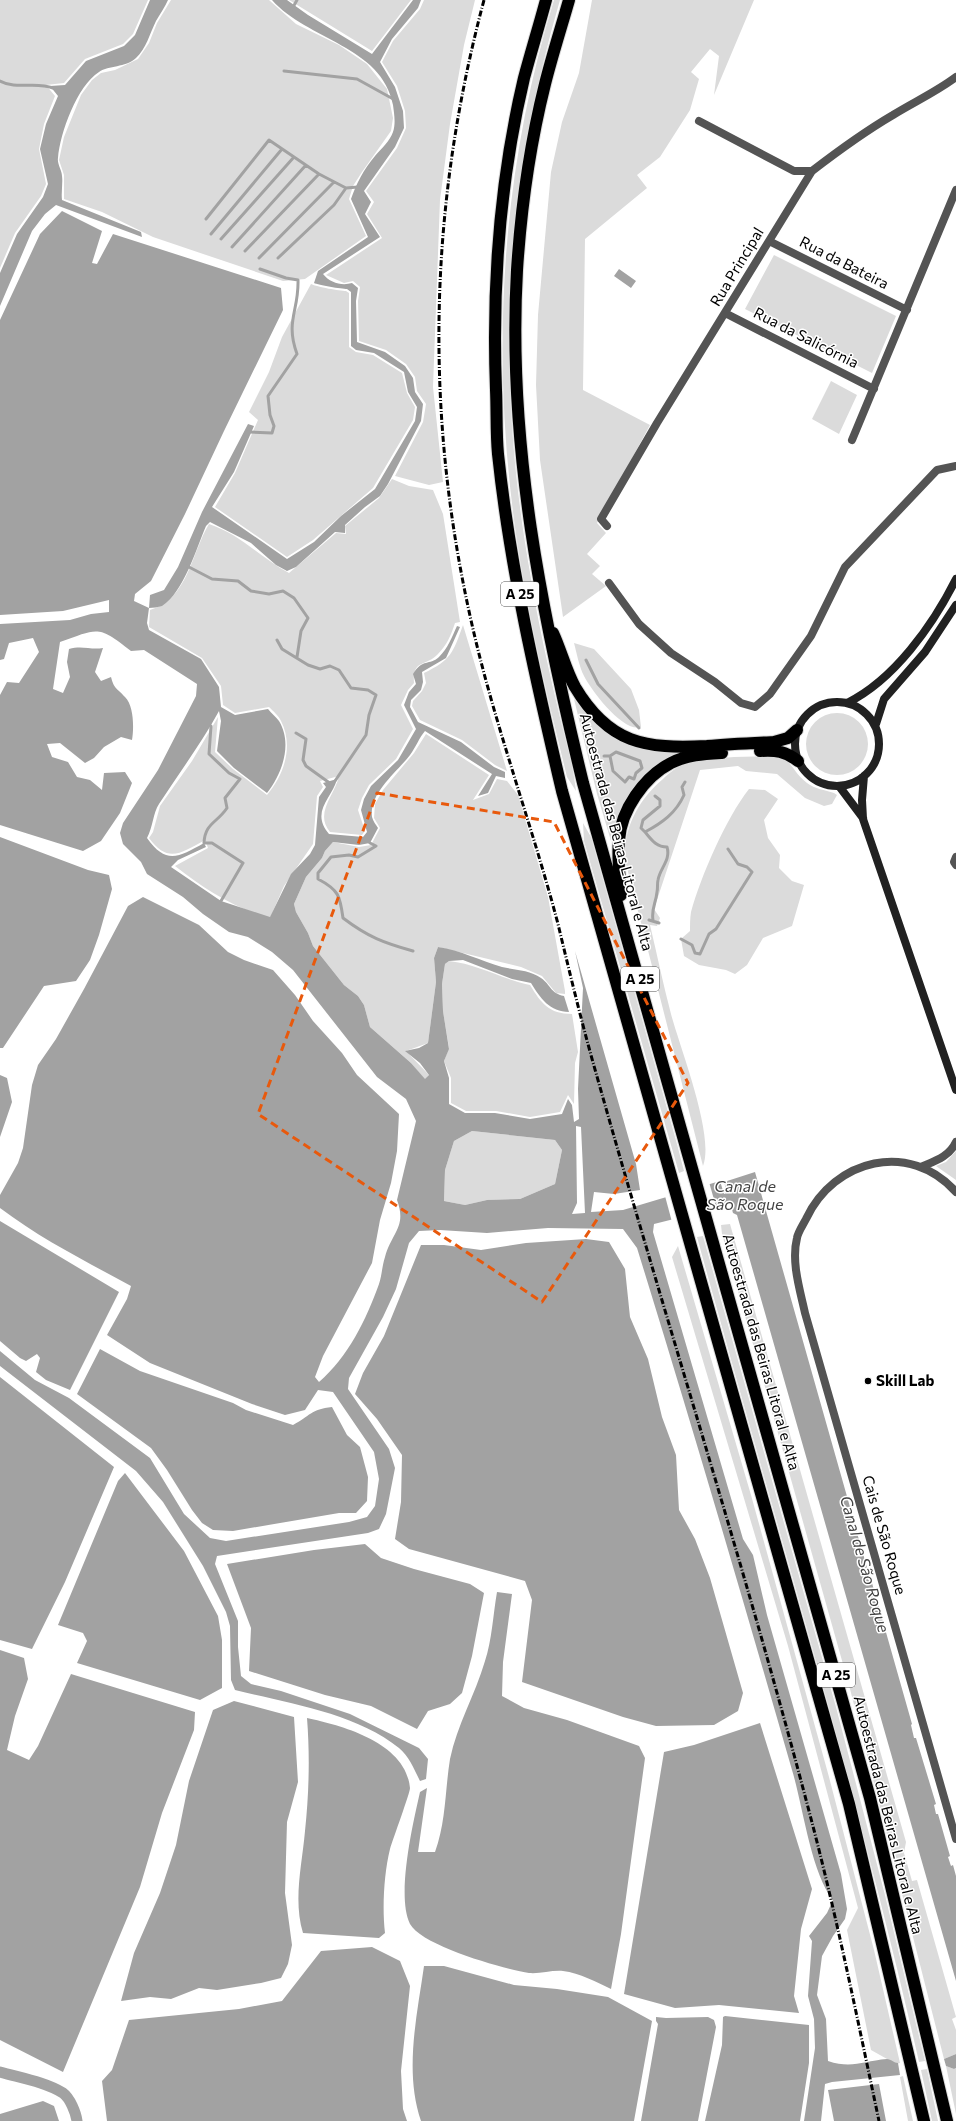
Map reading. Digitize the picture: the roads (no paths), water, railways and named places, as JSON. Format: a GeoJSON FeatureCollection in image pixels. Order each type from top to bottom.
{"type":"FeatureCollection","features":[{"type":"Feature","properties":{"kind":"highway","name":"A 25"},"geometry":{"type":"LineString","coordinates":[[546,0],[524,79],[508,165],[496,271],[495,359],[498,453],[510,540],[534,670],[562,791],[849,1804],[924,2121]]}},
{"type":"Feature","properties":{"kind":"highway","name":"Autoestrada das Beiras Litoral e Alta"},"geometry":{"type":"LineString","coordinates":[[569,0],[543,92],[527,177],[517,269],[515,359],[520,451],[530,532],[555,666],[584,783],[870,1798],[947,2121]]}},
{"type":"Feature","properties":{"kind":"highway"},"geometry":{"type":"LineString","coordinates":[[546,616],[574,685],[588,707],[606,725],[635,742],[667,748],[774,742],[788,738],[797,730]]}},
{"type":"Feature","properties":{"kind":"highway"},"geometry":{"type":"LineString","coordinates":[[624,924],[618,855],[619,838],[623,821],[631,804],[642,788],[655,775],[676,761],[687,757],[711,753],[775,750],[787,753],[798,761]]}},
{"type":"Feature","properties":{"kind":"street","name":"Rua Principal"},"geometry":{"type":"LineString","coordinates":[[607,526],[602,519],[812,171],[842,146],[894,114],[932,94],[956,77]]}},
{"type":"Feature","properties":{"kind":"street"},"geometry":{"type":"LineString","coordinates":[[699,121],[794,171],[812,171]]}},
{"type":"Feature","properties":{"kind":"street"},"geometry":{"type":"LineString","coordinates":[[852,440],[956,190]]}},
{"type":"Feature","properties":{"kind":"street","name":"Rua da Bateira"},"geometry":{"type":"LineString","coordinates":[[769,241],[907,310]]}},
{"type":"Feature","properties":{"kind":"street","name":"Rua da Salicórnia"},"geometry":{"type":"LineString","coordinates":[[725,313],[874,389]]}},
{"type":"Feature","properties":{"kind":"street"},"geometry":{"type":"LineString","coordinates":[[609,583],[639,624],[671,653],[715,682],[741,703],[755,707],[770,694],[811,636],[845,567],[937,470],[956,466]]}},
{"type":"Feature","properties":{"kind":"street"},"geometry":{"type":"LineString","coordinates":[[847,703],[864,695],[884,679],[914,644],[956,579]]}},
{"type":"Feature","properties":{"kind":"street"},"geometry":{"type":"LineString","coordinates":[[876,724],[865,712],[847,703],[829,702],[817,706],[807,714],[797,730],[794,745],[798,761],[812,778],[824,784],[839,786],[852,783],[864,776],[872,767],[877,757],[879,745],[876,724],[884,700],[925,652],[956,606]]}},
{"type":"Feature","properties":{"kind":"street"},"geometry":{"type":"LineString","coordinates":[[864,776],[862,800],[863,819],[956,1090]]}},
{"type":"Feature","properties":{"kind":"street"},"geometry":{"type":"LineString","coordinates":[[839,786],[863,819]]}},
{"type":"Feature","properties":{"kind":"street"},"geometry":{"type":"LineString","coordinates":[[956,857],[954,862],[956,865]]}},
{"type":"Feature","properties":{"kind":"street"},"geometry":{"type":"LineString","coordinates":[[921,1167],[944,1158],[953,1149],[956,1142]]}},
{"type":"Feature","properties":{"kind":"street","name":"Cais de São Roque"},"geometry":{"type":"LineString","coordinates":[[921,1167],[900,1162],[873,1163],[845,1173],[823,1192],[809,1213],[797,1238],[796,1268],[805,1314],[956,1838]]}},
{"type":"Feature","properties":{"kind":"street"},"geometry":{"type":"LineString","coordinates":[[921,1167],[938,1177],[956,1192]]}},
{"type":"Feature","properties":{"kind":"water"},"geometry":{"type":"Polygon","coordinates":[[[150,0],[168,0],[156,21],[148,41],[136,58],[132,61],[107,68],[99,72],[84,88],[66,123],[59,148],[58,160],[62,174],[62,200],[141,232],[142,237],[56,205],[45,214],[32,231],[0,306],[0,273],[17,234],[43,197],[48,184],[40,149],[46,124],[58,96],[50,86],[65,85],[86,61],[124,46],[135,35],[150,0]]]}},
{"type":"Feature","properties":{"kind":"water"},"geometry":{"type":"Polygon","coordinates":[[[272,0],[287,0],[308,15],[372,54],[413,0],[421,0],[418,8],[392,39],[380,62],[395,87],[403,111],[404,128],[395,147],[364,191],[371,202],[365,214],[380,237],[323,274],[333,282],[340,284],[352,283],[358,288],[356,301],[357,342],[385,352],[405,366],[413,378],[415,392],[423,404],[421,421],[388,484],[380,496],[345,525],[345,533],[335,532],[296,567],[287,571],[276,565],[251,543],[210,522],[206,526],[183,581],[177,591],[162,606],[149,608],[150,595],[164,590],[178,567],[202,512],[248,424],[254,426],[234,472],[212,507],[287,559],[314,542],[341,516],[375,489],[415,421],[417,407],[408,392],[404,372],[374,353],[356,350],[351,346],[351,292],[347,289],[314,283],[318,271],[368,237],[351,199],[364,171],[392,135],[395,122],[393,105],[386,85],[374,69],[359,56],[342,45],[304,25],[287,14],[272,0]]]}},
{"type":"Feature","properties":{"kind":"water","name":"Canal de São Roque"},"geometry":{"type":"Polygon","coordinates":[[[62,211],[102,231],[92,263],[97,264],[113,234],[281,288],[283,310],[185,514],[151,581],[135,594],[134,601],[149,608],[147,623],[149,630],[201,659],[219,687],[221,707],[235,715],[268,709],[279,721],[283,730],[285,739],[284,758],[277,777],[267,793],[234,768],[217,751],[221,721],[219,711],[159,804],[147,838],[160,852],[173,856],[180,855],[204,843],[206,847],[178,860],[171,867],[221,901],[270,917],[291,874],[310,854],[315,845],[319,797],[326,787],[323,783],[337,779],[322,812],[324,826],[329,834],[363,837],[367,832],[361,810],[364,799],[371,786],[398,760],[416,729],[404,705],[409,692],[416,684],[413,674],[420,666],[435,660],[442,654],[457,626],[460,627],[446,658],[422,672],[423,682],[421,690],[411,700],[410,707],[418,722],[461,742],[494,767],[505,772],[505,778],[496,776],[488,793],[478,796],[492,774],[425,731],[410,755],[379,791],[372,808],[372,817],[378,828],[370,843],[359,845],[333,842],[306,877],[294,904],[296,912],[308,933],[313,946],[344,985],[358,996],[364,1005],[370,1027],[411,1063],[425,1079],[429,1075],[420,1063],[405,1051],[419,1048],[428,1043],[436,982],[434,958],[438,947],[446,948],[502,967],[537,975],[547,983],[553,991],[564,996],[569,1012],[556,1010],[551,1007],[542,999],[531,983],[512,979],[463,960],[449,961],[445,964],[442,984],[443,1011],[449,1049],[444,1061],[449,1078],[449,1104],[465,1113],[495,1113],[530,1119],[562,1114],[568,1099],[572,1105],[574,1122],[579,1119],[578,1089],[583,988],[575,951],[636,1164],[640,1190],[614,1194],[594,1192],[591,1212],[623,1210],[720,1181],[724,1194],[727,1193],[724,1182],[755,1172],[850,1507],[848,1508],[849,1512],[851,1512],[870,1578],[868,1579],[870,1583],[872,1583],[912,1724],[914,1738],[916,1738],[936,1804],[934,1805],[936,1814],[938,1814],[950,1856],[948,1857],[951,1866],[953,1865],[956,1876],[956,1981],[737,1215],[733,1213],[730,1203],[725,1204],[726,1206],[654,1224],[653,1232],[743,1539],[753,1555],[767,1615],[841,1874],[847,1909],[845,1919],[833,1936],[822,1956],[817,1995],[826,2019],[828,2061],[844,2064],[858,2064],[887,2059],[898,2063],[900,2075],[825,2084],[821,2121],[804,2121],[815,2048],[814,2019],[808,1996],[812,1941],[809,1936],[827,1913],[833,1900],[825,1888],[813,1856],[796,1785],[773,1705],[697,1444],[637,1248],[623,1229],[548,1228],[487,1233],[440,1230],[419,1231],[409,1243],[396,1289],[383,1317],[349,1378],[348,1389],[389,1449],[395,1468],[386,1514],[379,1529],[368,1533],[217,1556],[215,1564],[238,1621],[238,1647],[241,1676],[251,1684],[281,1691],[350,1714],[419,1748],[428,1759],[426,1779],[420,1781],[403,1751],[382,1736],[363,1726],[320,1711],[235,1690],[231,1680],[230,1626],[226,1612],[203,1566],[163,1502],[136,1471],[0,1366],[0,1351],[35,1380],[69,1398],[150,1458],[184,1514],[210,1538],[226,1541],[349,1522],[367,1517],[375,1506],[379,1479],[374,1452],[333,1392],[318,1390],[305,1410],[285,1415],[252,1404],[150,1363],[107,1335],[127,1299],[131,1286],[48,1240],[0,1208],[0,1195],[18,1163],[23,1148],[32,1085],[38,1065],[56,1039],[128,906],[143,897],[199,925],[228,952],[244,960],[273,970],[295,995],[313,1021],[342,1053],[357,1075],[399,1114],[397,1151],[391,1183],[380,1220],[372,1263],[323,1356],[315,1377],[319,1382],[339,1361],[355,1337],[379,1284],[385,1257],[399,1223],[400,1209],[397,1200],[416,1121],[406,1099],[377,1077],[293,970],[272,952],[248,937],[229,932],[203,914],[183,897],[147,874],[141,862],[123,844],[120,833],[123,823],[158,770],[196,696],[197,684],[144,650],[131,651],[104,633],[91,632],[60,642],[53,689],[63,693],[70,677],[67,662],[69,649],[78,647],[103,648],[95,672],[101,681],[111,677],[115,686],[128,701],[133,717],[133,735],[132,740],[121,737],[104,747],[94,758],[85,763],[60,743],[47,744],[52,757],[68,762],[77,777],[90,780],[102,790],[104,773],[125,772],[132,783],[120,813],[101,841],[83,851],[0,825],[0,695],[7,682],[19,683],[39,652],[33,638],[9,643],[4,659],[0,660],[0,624],[70,620],[91,614],[109,612],[109,600],[63,611],[0,615],[0,320],[40,234],[62,211]],[[576,1126],[577,1203],[572,1214],[585,1213],[581,1127],[576,1126]],[[472,1131],[454,1141],[445,1170],[444,1201],[465,1205],[487,1200],[520,1199],[555,1184],[562,1150],[555,1140],[472,1131]]]}},
{"type":"Feature","properties":{"kind":"water"},"geometry":{"type":"Polygon","coordinates":[[[619,269],[636,281],[631,288],[614,276],[619,269]]]}},
{"type":"Feature","properties":{"kind":"water"},"geometry":{"type":"Polygon","coordinates":[[[0,837],[88,870],[109,875],[112,889],[90,960],[76,981],[44,986],[3,1048],[0,1048],[0,837]]]}},
{"type":"Feature","properties":{"kind":"water"},"geometry":{"type":"Polygon","coordinates":[[[0,1075],[7,1078],[12,1102],[0,1137],[0,1075]]]}},
{"type":"Feature","properties":{"kind":"water"},"geometry":{"type":"Polygon","coordinates":[[[0,1221],[119,1292],[70,1390],[46,1380],[36,1372],[40,1358],[37,1354],[26,1361],[20,1358],[0,1341],[0,1221]]]}},
{"type":"Feature","properties":{"kind":"water"},"geometry":{"type":"Polygon","coordinates":[[[586,1239],[609,1242],[625,1269],[630,1317],[648,1359],[662,1417],[676,1455],[679,1510],[695,1539],[710,1578],[743,1693],[738,1711],[714,1725],[656,1726],[623,1717],[522,1682],[532,1600],[525,1581],[409,1549],[395,1539],[401,1502],[402,1455],[377,1419],[355,1394],[363,1373],[384,1336],[421,1245],[444,1245],[481,1250],[526,1243],[586,1239]]]}},
{"type":"Feature","properties":{"kind":"water"},"geometry":{"type":"Polygon","coordinates":[[[100,1349],[140,1371],[233,1403],[246,1410],[293,1425],[319,1409],[332,1407],[347,1435],[360,1447],[368,1477],[367,1501],[356,1513],[339,1513],[233,1531],[213,1530],[202,1523],[192,1510],[167,1470],[151,1448],[77,1394],[100,1349]]]}},
{"type":"Feature","properties":{"kind":"water"},"geometry":{"type":"Polygon","coordinates":[[[0,1377],[114,1467],[65,1582],[32,1649],[0,1640],[0,1377]]]}},
{"type":"Feature","properties":{"kind":"water"},"geometry":{"type":"Polygon","coordinates":[[[125,1473],[184,1551],[218,1616],[222,1640],[222,1688],[200,1700],[77,1663],[87,1641],[83,1633],[58,1625],[118,1481],[125,1473]]]}},
{"type":"Feature","properties":{"kind":"water"},"geometry":{"type":"Polygon","coordinates":[[[365,1544],[381,1558],[414,1569],[470,1584],[484,1593],[472,1656],[462,1693],[450,1704],[428,1711],[417,1729],[371,1706],[325,1695],[249,1671],[251,1628],[227,1564],[314,1550],[365,1544]]]}},
{"type":"Feature","properties":{"kind":"water"},"geometry":{"type":"Polygon","coordinates":[[[497,1592],[512,1594],[503,1662],[502,1696],[524,1708],[567,1720],[639,1746],[645,1758],[621,1934],[611,1989],[588,1978],[569,1972],[559,1971],[529,1973],[517,1971],[484,1962],[446,1948],[418,1932],[410,1924],[406,1912],[405,1878],[407,1859],[420,1792],[427,1788],[418,1852],[435,1852],[439,1841],[443,1818],[453,1746],[481,1674],[487,1653],[497,1592]]]}},
{"type":"Feature","properties":{"kind":"water"},"geometry":{"type":"Polygon","coordinates":[[[0,1650],[24,1658],[28,1679],[15,1716],[7,1750],[29,1760],[38,1746],[71,1674],[195,1712],[194,1730],[162,1813],[140,1887],[63,2072],[0,2040],[0,1650]]]}},
{"type":"Feature","properties":{"kind":"water"},"geometry":{"type":"Polygon","coordinates":[[[234,1701],[294,1717],[298,1782],[287,1822],[285,1893],[292,1945],[288,1964],[281,1978],[261,1983],[217,1990],[199,1988],[171,1999],[150,1997],[121,2001],[134,1953],[160,1893],[176,1845],[189,1781],[213,1710],[234,1701]]]}},
{"type":"Feature","properties":{"kind":"water"},"geometry":{"type":"Polygon","coordinates":[[[307,1718],[338,1726],[371,1739],[385,1748],[397,1759],[406,1772],[410,1788],[388,1858],[384,1902],[385,1933],[379,1938],[303,1933],[300,1921],[298,1895],[308,1789],[309,1746],[307,1718]]]}},
{"type":"Feature","properties":{"kind":"water"},"geometry":{"type":"Polygon","coordinates":[[[760,1723],[812,1889],[801,1929],[794,1996],[799,2013],[719,2005],[675,2008],[624,1994],[664,1752],[694,1745],[760,1723]]]}},
{"type":"Feature","properties":{"kind":"water"},"geometry":{"type":"Polygon","coordinates":[[[372,1947],[400,1961],[410,1986],[401,2071],[403,2109],[407,2121],[107,2121],[102,2081],[112,2070],[129,2020],[239,2009],[282,2001],[321,1951],[372,1947]]]}},
{"type":"Feature","properties":{"kind":"water"},"geometry":{"type":"Polygon","coordinates":[[[424,1966],[444,1966],[514,1985],[557,1989],[608,1997],[652,2021],[634,2121],[421,2121],[413,2083],[413,2063],[415,2024],[424,1966]]]}},
{"type":"Feature","properties":{"kind":"water"},"geometry":{"type":"Polygon","coordinates":[[[656,2017],[708,2017],[714,2020],[716,2027],[698,2121],[641,2121],[658,2024],[656,2017]]]}},
{"type":"Feature","properties":{"kind":"water"},"geometry":{"type":"Polygon","coordinates":[[[723,2017],[809,2025],[809,2063],[800,2121],[705,2121],[722,2045],[723,2017]]]}},
{"type":"Feature","properties":{"kind":"water"},"geometry":{"type":"Polygon","coordinates":[[[956,2054],[956,2068],[954,2069],[946,2066],[944,2059],[956,2054]]]}},
{"type":"Feature","properties":{"kind":"water"},"geometry":{"type":"Polygon","coordinates":[[[879,2084],[886,2121],[834,2121],[828,2090],[879,2084]]]}},
{"type":"Feature","properties":{"kind":"water"},"geometry":{"type":"Polygon","coordinates":[[[43,2101],[54,2106],[59,2121],[0,2121],[0,2114],[43,2101]]]}},
{"type":"Feature","properties":{"kind":"waterway"},"geometry":{"type":"LineString","coordinates":[[292,9],[297,0]]}},
{"type":"Feature","properties":{"kind":"waterway"},"geometry":{"type":"LineString","coordinates":[[284,71],[357,79],[395,100]]}},
{"type":"Feature","properties":{"kind":"waterway"},"geometry":{"type":"LineString","coordinates":[[0,81],[13,85],[40,85],[53,88]]}},
{"type":"Feature","properties":{"kind":"waterway"},"geometry":{"type":"LineString","coordinates":[[206,219],[269,140],[319,174],[346,188],[358,187]]}},
{"type":"Feature","properties":{"kind":"waterway"},"geometry":{"type":"LineString","coordinates":[[211,234],[282,149]]}},
{"type":"Feature","properties":{"kind":"waterway"},"geometry":{"type":"LineString","coordinates":[[221,239],[294,157]]}},
{"type":"Feature","properties":{"kind":"waterway"},"geometry":{"type":"LineString","coordinates":[[232,247],[306,165]]}},
{"type":"Feature","properties":{"kind":"waterway"},"geometry":{"type":"LineString","coordinates":[[245,251],[319,174]]}},
{"type":"Feature","properties":{"kind":"waterway"},"geometry":{"type":"LineString","coordinates":[[259,258],[334,182]]}},
{"type":"Feature","properties":{"kind":"waterway"},"geometry":{"type":"LineString","coordinates":[[278,258],[334,205],[346,188]]}},
{"type":"Feature","properties":{"kind":"waterway"},"geometry":{"type":"LineString","coordinates":[[249,432],[272,433],[274,426],[270,415],[268,396],[297,354],[292,333],[292,324],[297,300],[298,280],[286,278],[260,269]]}},
{"type":"Feature","properties":{"kind":"waterway"},"geometry":{"type":"LineString","coordinates":[[187,566],[212,579],[238,581],[251,591],[269,594],[283,591],[294,598],[308,618],[301,631],[297,657]]}},
{"type":"Feature","properties":{"kind":"waterway"},"geometry":{"type":"LineString","coordinates":[[277,640],[282,649],[308,665],[320,669],[330,666],[339,670],[351,688],[368,690],[376,695],[369,715],[366,735],[335,781]]}},
{"type":"Feature","properties":{"kind":"waterway"},"geometry":{"type":"LineString","coordinates":[[586,660],[598,684],[639,728]]}},
{"type":"Feature","properties":{"kind":"waterway"},"geometry":{"type":"LineString","coordinates":[[211,726],[209,754],[229,773],[240,779],[225,798],[227,808],[209,827],[205,836],[204,843],[212,843],[243,863],[221,901]]}},
{"type":"Feature","properties":{"kind":"waterway"},"geometry":{"type":"LineString","coordinates":[[296,733],[306,739],[303,760],[306,766],[331,784]]}},
{"type":"Feature","properties":{"kind":"waterway"},"geometry":{"type":"LineString","coordinates":[[604,756],[610,756],[616,752],[640,761],[642,768],[636,773],[634,779],[629,777],[625,782],[613,771],[610,756]]}},
{"type":"Feature","properties":{"kind":"waterway"},"geometry":{"type":"LineString","coordinates":[[653,920],[658,880],[668,856],[668,852],[667,847],[657,844],[645,832],[663,821],[673,812],[684,795],[682,787],[685,782]]}},
{"type":"Feature","properties":{"kind":"waterway"},"geometry":{"type":"LineString","coordinates":[[645,832],[641,828],[643,820],[660,806],[660,800],[655,796]]}},
{"type":"Feature","properties":{"kind":"waterway"},"geometry":{"type":"LineString","coordinates":[[370,843],[376,846],[358,857],[349,855],[331,857],[318,873],[318,879],[334,890],[337,894],[341,904],[343,918],[376,939],[413,951]]}},
{"type":"Feature","properties":{"kind":"waterway"},"geometry":{"type":"LineString","coordinates":[[681,939],[692,945],[695,953],[700,954],[709,934],[716,929],[752,872],[747,867],[738,864],[728,849]]}},
{"type":"Feature","properties":{"kind":"waterway"},"geometry":{"type":"LineString","coordinates":[[649,920],[659,923]]}},
{"type":"Feature","properties":{"kind":"waterway"},"geometry":{"type":"LineString","coordinates":[[0,2072],[41,2083],[63,2093],[68,2098],[77,2121]]}},
{"type":"Feature","properties":{"kind":"railway"},"geometry":{"type":"LineString","coordinates":[[484,0],[465,79],[452,157],[443,235],[439,314],[440,392],[446,471],[457,550],[473,629],[492,703],[548,887],[596,1073],[758,1626],[809,1811],[837,1926],[879,2121]]}},
{"type":"Feature","properties":{"kind":"place","name":"Skill Lab"},"geometry":{"type":"Point","coordinates":[868,1381]}}]}
